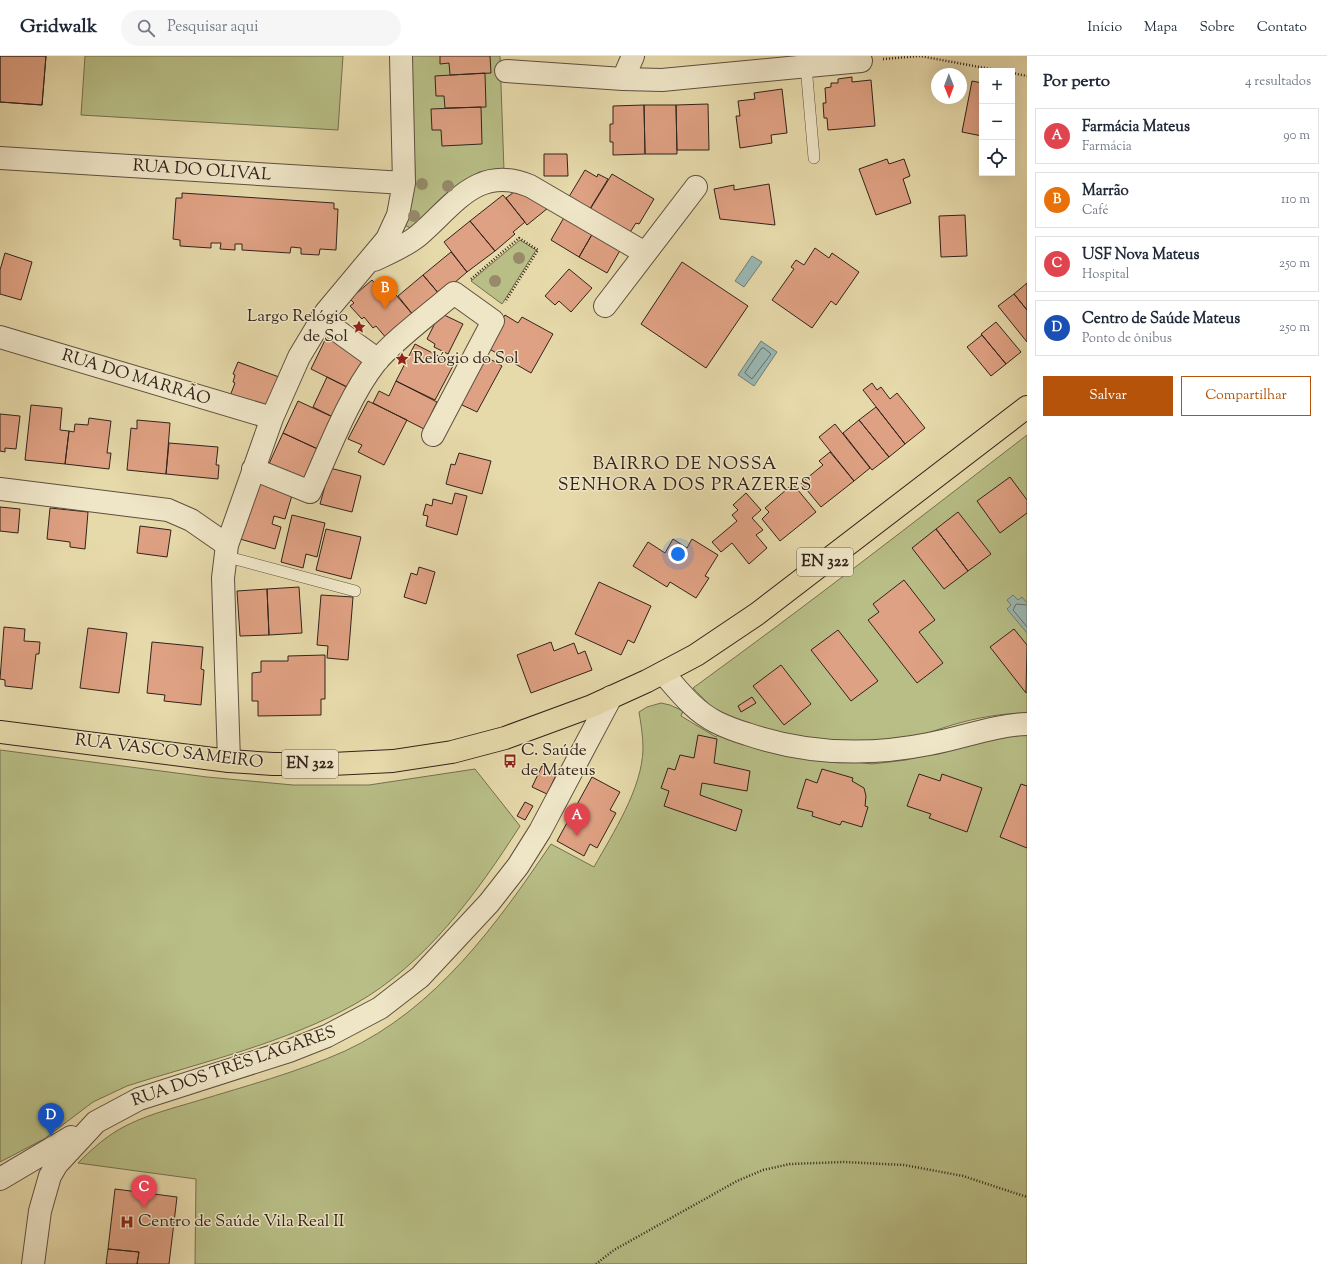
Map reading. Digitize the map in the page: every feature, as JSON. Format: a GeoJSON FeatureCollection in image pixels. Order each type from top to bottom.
{"type":"FeatureCollection","features":[{"type":"Feature","properties":{"kind":"main road","name":"RUA VASCO SAMEIRO"},"geometry":{"type":"LineString","coordinates":[[0,732],[229,761],[273,764],[332,764],[393,760],[436,755],[505,738],[575,713],[611,698],[696,655],[756,614],[1027,407]]}},
{"type":"Feature","properties":{"kind":"street"},"geometry":{"type":"LineString","coordinates":[[229,761],[223,578],[226,551],[253,469],[272,418],[300,356],[321,318],[367,264],[387,239],[394,227],[401,204],[404,183],[401,56]]}},
{"type":"Feature","properties":{"kind":"street"},"geometry":{"type":"LineString","coordinates":[[623,79],[633,56]]}},
{"type":"Feature","properties":{"kind":"street"},"geometry":{"type":"LineString","coordinates":[[506,72],[623,79],[681,79],[861,61]]}},
{"type":"Feature","properties":{"kind":"street","name":"RUA DO OLIVAL"},"geometry":{"type":"LineString","coordinates":[[0,158],[404,183]]}},
{"type":"Feature","properties":{"kind":"street"},"geometry":{"type":"LineString","coordinates":[[367,264],[414,238],[456,200],[472,188],[480,184],[498,180],[516,181],[530,186],[645,253]]}},
{"type":"Feature","properties":{"kind":"street"},"geometry":{"type":"LineString","coordinates":[[605,306],[696,187]]}},
{"type":"Feature","properties":{"kind":"street"},"geometry":{"type":"LineString","coordinates":[[253,469],[310,492],[357,390],[378,360],[454,293],[493,321],[433,435]]}},
{"type":"Feature","properties":{"kind":"street"},"geometry":{"type":"LineString","coordinates":[[321,318],[378,360]]}},
{"type":"Feature","properties":{"kind":"street","name":"RUA DO MARRÃO"},"geometry":{"type":"LineString","coordinates":[[0,338],[272,418]]}},
{"type":"Feature","properties":{"kind":"street"},"geometry":{"type":"LineString","coordinates":[[0,489],[168,510],[192,520],[226,551]]}},
{"type":"Feature","properties":{"kind":"street"},"geometry":{"type":"LineString","coordinates":[[663,673],[685,698],[700,712],[716,723],[762,739],[821,750],[858,752],[898,750],[931,744],[999,727],[1027,724]]}},
{"type":"Feature","properties":{"kind":"street","name":"RUA DOS TRÊS LAGARES"},"geometry":{"type":"LineString","coordinates":[[33,1264],[40,1211],[45,1189],[53,1169],[96,1122],[139,1099],[289,1051],[326,1036],[380,1008],[409,986],[439,958],[479,914],[518,866],[540,831],[611,698]]}},
{"type":"Feature","properties":{"kind":"street"},"geometry":{"type":"LineString","coordinates":[[4,1177],[96,1122]]}},
{"type":"Feature","properties":{"kind":"street"},"geometry":{"type":"LineString","coordinates":[[4,1177],[21,1181],[29,1186],[35,1194],[40,1211]]}},
{"type":"Feature","properties":{"kind":"lane"},"geometry":{"type":"LineString","coordinates":[[806,66],[814,158]]}},
{"type":"Feature","properties":{"kind":"lane"},"geometry":{"type":"LineString","coordinates":[[226,551],[355,591]]}},
{"type":"Feature","properties":{"kind":"path"},"geometry":{"type":"LineString","coordinates":[[861,61],[920,56],[985,68]]}},
{"type":"Feature","properties":{"kind":"path"},"geometry":{"type":"LineString","coordinates":[[1015,74],[1027,76]]}},
{"type":"Feature","properties":{"kind":"path"},"geometry":{"type":"LineString","coordinates":[[454,293],[519,238],[538,250],[493,321]]}},
{"type":"Feature","properties":{"kind":"path"},"geometry":{"type":"LineString","coordinates":[[596,1264],[614,1250],[737,1181],[763,1170],[790,1164],[844,1162],[904,1165],[962,1176],[1027,1197]]}},
{"type":"Feature","properties":{"kind":"green space"},"geometry":{"type":"Polygon","coordinates":[[[85,56],[343,56],[338,130],[81,115],[85,56]]]}},
{"type":"Feature","properties":{"kind":"green space"},"geometry":{"type":"Polygon","coordinates":[[[411,56],[500,56],[504,171],[479,172],[461,184],[413,229],[402,224],[413,191],[415,174],[411,56]]]}},
{"type":"Feature","properties":{"kind":"green space"},"geometry":{"type":"Polygon","coordinates":[[[520,240],[536,250],[502,304],[471,281],[520,240]]]}},
{"type":"Feature","properties":{"kind":"green space"},"geometry":{"type":"Polygon","coordinates":[[[1027,435],[1027,713],[980,718],[924,734],[891,739],[867,741],[817,740],[767,731],[744,723],[719,712],[693,688],[903,531],[1027,435]]]}},
{"type":"Feature","properties":{"kind":"green space"},"geometry":{"type":"Polygon","coordinates":[[[661,703],[683,711],[681,716],[716,737],[721,729],[785,753],[872,764],[906,760],[988,738],[1027,735],[1027,1264],[195,1264],[196,1179],[78,1163],[107,1137],[127,1125],[166,1110],[309,1066],[345,1051],[378,1033],[408,1012],[436,988],[462,962],[509,904],[551,844],[594,867],[618,825],[638,780],[643,749],[639,712],[647,707],[661,703]]]}},
{"type":"Feature","properties":{"kind":"green space"},"geometry":{"type":"Polygon","coordinates":[[[0,750],[207,777],[293,785],[369,785],[475,769],[520,826],[468,901],[448,925],[405,969],[381,988],[355,1004],[301,1030],[243,1051],[127,1086],[93,1102],[44,1139],[0,1162],[0,750]]]}},
{"type":"Feature","properties":{"kind":"water"},"geometry":{"type":"Polygon","coordinates":[[[752,256],[762,262],[744,287],[735,281],[752,256]]]}},
{"type":"Feature","properties":{"kind":"water"},"geometry":{"type":"Polygon","coordinates":[[[761,341],[777,352],[754,386],[738,375],[761,341]]]}},
{"type":"Feature","properties":{"kind":"water"},"geometry":{"type":"Polygon","coordinates":[[[1013,595],[1018,600],[1022,597],[1027,603],[1027,633],[1007,609],[1011,605],[1007,600],[1013,595]]]}},
{"type":"Feature","properties":{"kind":"building"},"geometry":{"type":"Polygon","coordinates":[[[0,56],[46,56],[42,105],[0,102],[0,56]]]}},
{"type":"Feature","properties":{"kind":"building"},"geometry":{"type":"Polygon","coordinates":[[[0,56],[46,56],[42,105],[0,102],[0,56]]]}},
{"type":"Feature","properties":{"kind":"building"},"geometry":{"type":"Polygon","coordinates":[[[440,56],[490,56],[491,73],[450,75],[449,63],[440,64],[440,56]]]}},
{"type":"Feature","properties":{"kind":"building"},"geometry":{"type":"Polygon","coordinates":[[[485,73],[486,107],[445,108],[444,96],[436,96],[435,76],[485,73]]]}},
{"type":"Feature","properties":{"kind":"building"},"geometry":{"type":"Polygon","coordinates":[[[852,77],[852,82],[871,80],[875,126],[828,130],[827,118],[824,118],[823,103],[826,103],[825,88],[831,87],[831,83],[838,83],[838,79],[852,77]]]}},
{"type":"Feature","properties":{"kind":"building"},"geometry":{"type":"Polygon","coordinates":[[[972,81],[979,82],[979,135],[962,132],[972,81]]]}},
{"type":"Feature","properties":{"kind":"building"},"geometry":{"type":"Polygon","coordinates":[[[782,89],[787,133],[771,135],[772,143],[740,148],[736,116],[740,116],[738,101],[755,99],[754,93],[782,89]]]}},
{"type":"Feature","properties":{"kind":"building"},"geometry":{"type":"Polygon","coordinates":[[[708,104],[709,150],[677,150],[676,105],[708,104]]]}},
{"type":"Feature","properties":{"kind":"building"},"geometry":{"type":"Polygon","coordinates":[[[644,105],[676,105],[677,154],[645,154],[644,105]]]}},
{"type":"Feature","properties":{"kind":"building"},"geometry":{"type":"Polygon","coordinates":[[[644,105],[645,154],[613,155],[613,142],[610,142],[610,124],[613,124],[613,106],[644,105]]]}},
{"type":"Feature","properties":{"kind":"building"},"geometry":{"type":"Polygon","coordinates":[[[481,107],[482,144],[442,146],[441,130],[432,130],[431,109],[481,107]]]}},
{"type":"Feature","properties":{"kind":"building"},"geometry":{"type":"Polygon","coordinates":[[[544,154],[567,154],[568,176],[544,176],[544,154]]]}},
{"type":"Feature","properties":{"kind":"building"},"geometry":{"type":"Polygon","coordinates":[[[887,159],[889,164],[904,159],[910,176],[903,179],[911,203],[876,215],[859,169],[887,159]]]}},
{"type":"Feature","properties":{"kind":"building"},"geometry":{"type":"Polygon","coordinates":[[[585,170],[597,177],[598,174],[608,179],[588,212],[567,200],[585,170]]]}},
{"type":"Feature","properties":{"kind":"building"},"geometry":{"type":"Polygon","coordinates":[[[612,174],[654,199],[639,224],[636,223],[629,234],[589,211],[612,174]]]}},
{"type":"Feature","properties":{"kind":"building"},"geometry":{"type":"Polygon","coordinates":[[[769,184],[775,225],[720,219],[714,189],[734,185],[734,190],[769,184]]]}},
{"type":"Feature","properties":{"kind":"building"},"geometry":{"type":"Polygon","coordinates":[[[518,189],[548,208],[527,225],[506,198],[518,189]]]}},
{"type":"Feature","properties":{"kind":"building"},"geometry":{"type":"Polygon","coordinates":[[[182,193],[334,203],[334,209],[338,209],[336,250],[320,249],[319,255],[301,254],[301,248],[291,247],[290,253],[242,250],[242,244],[235,244],[235,250],[220,249],[221,243],[211,243],[211,248],[180,246],[180,240],[173,239],[176,198],[182,198],[182,193]]]}},
{"type":"Feature","properties":{"kind":"building"},"geometry":{"type":"Polygon","coordinates":[[[503,195],[525,222],[513,232],[515,234],[495,251],[470,221],[503,195]]]}},
{"type":"Feature","properties":{"kind":"building"},"geometry":{"type":"Polygon","coordinates":[[[566,214],[594,231],[579,257],[551,240],[566,214]]]}},
{"type":"Feature","properties":{"kind":"building"},"geometry":{"type":"Polygon","coordinates":[[[965,215],[967,256],[941,257],[939,216],[965,215]]]}},
{"type":"Feature","properties":{"kind":"building"},"geometry":{"type":"Polygon","coordinates":[[[470,221],[495,251],[467,272],[444,242],[470,221]]]}},
{"type":"Feature","properties":{"kind":"building"},"geometry":{"type":"Polygon","coordinates":[[[594,231],[622,247],[607,273],[579,257],[594,231]]]}},
{"type":"Feature","properties":{"kind":"building"},"geometry":{"type":"Polygon","coordinates":[[[815,248],[829,258],[832,253],[859,272],[836,305],[831,301],[812,328],[772,300],[794,269],[791,267],[796,260],[804,265],[815,248]]]}},
{"type":"Feature","properties":{"kind":"building"},"geometry":{"type":"Polygon","coordinates":[[[451,252],[467,272],[440,295],[423,275],[451,252]]]}},
{"type":"Feature","properties":{"kind":"building"},"geometry":{"type":"Polygon","coordinates":[[[5,253],[32,262],[21,300],[0,294],[0,270],[5,253]]]}},
{"type":"Feature","properties":{"kind":"building"},"geometry":{"type":"Polygon","coordinates":[[[682,262],[748,306],[706,368],[641,324],[682,262]]]}},
{"type":"Feature","properties":{"kind":"building"},"geometry":{"type":"Polygon","coordinates":[[[569,269],[592,288],[571,312],[559,301],[555,305],[545,296],[569,269]]]}},
{"type":"Feature","properties":{"kind":"building"},"geometry":{"type":"Polygon","coordinates":[[[423,275],[440,295],[414,316],[398,296],[423,275]]]}},
{"type":"Feature","properties":{"kind":"building"},"geometry":{"type":"Polygon","coordinates":[[[372,280],[377,286],[383,280],[414,316],[387,339],[376,326],[373,328],[364,317],[362,319],[350,306],[354,303],[350,299],[372,280]]]}},
{"type":"Feature","properties":{"kind":"building"},"geometry":{"type":"Polygon","coordinates":[[[1027,283],[1027,310],[1014,294],[1027,283]]]}},
{"type":"Feature","properties":{"kind":"building"},"geometry":{"type":"Polygon","coordinates":[[[1014,294],[1027,310],[1027,342],[998,306],[1014,294]]]}},
{"type":"Feature","properties":{"kind":"building"},"geometry":{"type":"Polygon","coordinates":[[[440,313],[463,324],[448,354],[434,347],[435,344],[427,339],[440,313]]]}},
{"type":"Feature","properties":{"kind":"building"},"geometry":{"type":"Polygon","coordinates":[[[505,315],[518,323],[522,317],[553,334],[531,373],[486,347],[505,315]]]}},
{"type":"Feature","properties":{"kind":"building"},"geometry":{"type":"Polygon","coordinates":[[[996,322],[1021,352],[1006,364],[981,334],[996,322]]]}},
{"type":"Feature","properties":{"kind":"building"},"geometry":{"type":"Polygon","coordinates":[[[982,335],[1006,364],[991,376],[967,347],[982,335]]]}},
{"type":"Feature","properties":{"kind":"building"},"geometry":{"type":"Polygon","coordinates":[[[327,336],[368,355],[351,389],[311,369],[327,336]]]}},
{"type":"Feature","properties":{"kind":"building"},"geometry":{"type":"Polygon","coordinates":[[[415,344],[454,364],[435,400],[396,381],[415,344]]]}},
{"type":"Feature","properties":{"kind":"building"},"geometry":{"type":"Polygon","coordinates":[[[480,353],[502,366],[477,412],[460,404],[480,353]]]}},
{"type":"Feature","properties":{"kind":"building"},"geometry":{"type":"Polygon","coordinates":[[[238,362],[279,377],[266,410],[230,396],[235,383],[233,382],[235,375],[233,374],[238,362]]]}},
{"type":"Feature","properties":{"kind":"building"},"geometry":{"type":"Polygon","coordinates":[[[327,377],[351,389],[337,419],[313,407],[327,377]]]}},
{"type":"Feature","properties":{"kind":"building"},"geometry":{"type":"Polygon","coordinates":[[[396,381],[437,402],[424,429],[373,403],[379,391],[389,396],[396,381]]]}},
{"type":"Feature","properties":{"kind":"building"},"geometry":{"type":"Polygon","coordinates":[[[872,383],[877,390],[881,387],[890,399],[897,393],[925,428],[905,444],[863,390],[872,383]]]}},
{"type":"Feature","properties":{"kind":"building"},"geometry":{"type":"Polygon","coordinates":[[[298,401],[337,419],[322,451],[283,433],[298,401]]]}},
{"type":"Feature","properties":{"kind":"building"},"geometry":{"type":"Polygon","coordinates":[[[368,401],[407,420],[384,465],[358,452],[362,445],[348,439],[368,401]]]}},
{"type":"Feature","properties":{"kind":"building"},"geometry":{"type":"Polygon","coordinates":[[[31,405],[62,408],[60,430],[69,431],[65,464],[25,460],[31,405]]]}},
{"type":"Feature","properties":{"kind":"building"},"geometry":{"type":"Polygon","coordinates":[[[876,407],[905,444],[889,457],[859,420],[876,407]]]}},
{"type":"Feature","properties":{"kind":"building"},"geometry":{"type":"Polygon","coordinates":[[[0,414],[20,416],[16,449],[5,448],[5,452],[0,451],[0,414]]]}},
{"type":"Feature","properties":{"kind":"building"},"geometry":{"type":"Polygon","coordinates":[[[89,418],[111,421],[107,453],[111,453],[109,469],[65,464],[69,431],[74,432],[75,424],[88,425],[89,418]]]}},
{"type":"Feature","properties":{"kind":"building"},"geometry":{"type":"Polygon","coordinates":[[[137,420],[170,423],[166,474],[127,470],[131,428],[137,429],[137,420]]]}},
{"type":"Feature","properties":{"kind":"building"},"geometry":{"type":"Polygon","coordinates":[[[859,420],[889,457],[872,470],[843,433],[859,420]]]}},
{"type":"Feature","properties":{"kind":"building"},"geometry":{"type":"Polygon","coordinates":[[[835,424],[870,468],[854,481],[819,437],[835,424]]]}},
{"type":"Feature","properties":{"kind":"building"},"geometry":{"type":"Polygon","coordinates":[[[283,433],[322,451],[307,484],[268,466],[283,433]]]}},
{"type":"Feature","properties":{"kind":"building"},"geometry":{"type":"Polygon","coordinates":[[[169,443],[218,447],[216,465],[219,465],[218,479],[166,474],[169,443]]]}},
{"type":"Feature","properties":{"kind":"building"},"geometry":{"type":"Polygon","coordinates":[[[830,452],[854,481],[821,507],[801,483],[823,465],[819,461],[830,452]]]}},
{"type":"Feature","properties":{"kind":"building"},"geometry":{"type":"Polygon","coordinates":[[[459,453],[491,461],[482,494],[446,484],[451,464],[455,465],[459,453]]]}},
{"type":"Feature","properties":{"kind":"building"},"geometry":{"type":"Polygon","coordinates":[[[330,468],[361,476],[352,512],[320,504],[330,468]]]}},
{"type":"Feature","properties":{"kind":"building"},"geometry":{"type":"Polygon","coordinates":[[[1010,477],[1027,500],[1027,513],[1000,533],[977,501],[1010,477]]]}},
{"type":"Feature","properties":{"kind":"building"},"geometry":{"type":"Polygon","coordinates":[[[255,482],[293,492],[285,519],[274,516],[272,524],[281,527],[275,549],[240,539],[255,482]]]}},
{"type":"Feature","properties":{"kind":"building"},"geometry":{"type":"Polygon","coordinates":[[[793,484],[816,512],[780,541],[762,519],[769,512],[765,508],[793,484]]]}},
{"type":"Feature","properties":{"kind":"building"},"geometry":{"type":"Polygon","coordinates":[[[455,493],[467,496],[457,535],[426,526],[428,516],[423,515],[426,504],[432,506],[433,499],[452,504],[455,493]]]}},
{"type":"Feature","properties":{"kind":"building"},"geometry":{"type":"Polygon","coordinates":[[[746,493],[761,510],[752,518],[763,530],[756,535],[767,548],[749,564],[732,543],[721,552],[712,542],[737,521],[732,515],[738,510],[733,505],[746,493]]]}},
{"type":"Feature","properties":{"kind":"building"},"geometry":{"type":"Polygon","coordinates":[[[0,507],[20,509],[18,533],[0,531],[0,507]]]}},
{"type":"Feature","properties":{"kind":"building"},"geometry":{"type":"Polygon","coordinates":[[[50,508],[88,512],[85,549],[70,547],[70,542],[47,539],[50,508]]]}},
{"type":"Feature","properties":{"kind":"building"},"geometry":{"type":"Polygon","coordinates":[[[958,512],[991,554],[968,571],[936,529],[958,512]]]}},
{"type":"Feature","properties":{"kind":"building"},"geometry":{"type":"Polygon","coordinates":[[[292,515],[325,523],[317,557],[306,554],[303,568],[281,562],[292,515]]]}},
{"type":"Feature","properties":{"kind":"building"},"geometry":{"type":"Polygon","coordinates":[[[140,526],[171,530],[167,557],[137,553],[140,526]]]}},
{"type":"Feature","properties":{"kind":"building"},"geometry":{"type":"Polygon","coordinates":[[[326,529],[361,537],[351,579],[316,570],[326,529]]]}},
{"type":"Feature","properties":{"kind":"building"},"geometry":{"type":"Polygon","coordinates":[[[936,529],[968,571],[944,589],[912,548],[936,529]]]}},
{"type":"Feature","properties":{"kind":"building"},"geometry":{"type":"Polygon","coordinates":[[[673,539],[687,548],[692,539],[718,555],[705,576],[709,578],[696,598],[670,582],[667,587],[633,566],[648,542],[665,553],[673,539]]]}},
{"type":"Feature","properties":{"kind":"building"},"geometry":{"type":"Polygon","coordinates":[[[419,567],[435,572],[426,604],[404,597],[411,573],[417,575],[419,567]]]}},
{"type":"Feature","properties":{"kind":"building"},"geometry":{"type":"Polygon","coordinates":[[[904,580],[935,620],[919,632],[943,663],[917,683],[868,620],[879,612],[873,604],[904,580]]]}},
{"type":"Feature","properties":{"kind":"building"},"geometry":{"type":"Polygon","coordinates":[[[599,582],[651,606],[634,643],[628,640],[621,655],[575,634],[599,582]]]}},
{"type":"Feature","properties":{"kind":"building"},"geometry":{"type":"Polygon","coordinates":[[[299,587],[302,633],[269,635],[267,589],[299,587]]]}},
{"type":"Feature","properties":{"kind":"building"},"geometry":{"type":"Polygon","coordinates":[[[267,589],[269,635],[240,636],[237,591],[267,589]]]}},
{"type":"Feature","properties":{"kind":"building"},"geometry":{"type":"Polygon","coordinates":[[[321,595],[353,597],[348,660],[327,658],[328,646],[317,645],[321,595]]]}},
{"type":"Feature","properties":{"kind":"building"},"geometry":{"type":"Polygon","coordinates":[[[4,627],[25,629],[24,641],[40,642],[39,654],[36,654],[32,689],[5,686],[5,680],[0,679],[4,627]]]}},
{"type":"Feature","properties":{"kind":"building"},"geometry":{"type":"Polygon","coordinates":[[[88,628],[127,633],[119,693],[80,688],[88,628]]]}},
{"type":"Feature","properties":{"kind":"building"},"geometry":{"type":"Polygon","coordinates":[[[1014,629],[1027,645],[1026,693],[990,647],[1014,629]]]}},
{"type":"Feature","properties":{"kind":"building"},"geometry":{"type":"Polygon","coordinates":[[[838,630],[878,681],[851,701],[811,650],[838,630]]]}},
{"type":"Feature","properties":{"kind":"building"},"geometry":{"type":"Polygon","coordinates":[[[152,642],[203,647],[201,669],[204,670],[201,705],[164,701],[165,695],[147,693],[152,642]]]}},
{"type":"Feature","properties":{"kind":"building"},"geometry":{"type":"Polygon","coordinates":[[[551,642],[554,651],[574,643],[578,654],[585,651],[592,670],[531,693],[517,655],[551,642]]]}},
{"type":"Feature","properties":{"kind":"building"},"geometry":{"type":"Polygon","coordinates":[[[325,655],[325,699],[321,699],[321,715],[258,716],[258,701],[252,701],[252,673],[261,672],[261,661],[288,661],[288,656],[325,655]]]}},
{"type":"Feature","properties":{"kind":"building"},"geometry":{"type":"Polygon","coordinates":[[[781,665],[811,704],[784,725],[753,686],[781,665]]]}},
{"type":"Feature","properties":{"kind":"building"},"geometry":{"type":"Polygon","coordinates":[[[752,697],[756,703],[741,712],[738,706],[752,697]]]}},
{"type":"Feature","properties":{"kind":"building"},"geometry":{"type":"Polygon","coordinates":[[[698,735],[717,739],[714,763],[750,771],[747,791],[702,783],[700,795],[742,810],[736,831],[664,806],[669,791],[661,788],[668,768],[675,770],[680,755],[694,758],[698,735]]]}},
{"type":"Feature","properties":{"kind":"building"},"geometry":{"type":"Polygon","coordinates":[[[542,766],[557,773],[547,794],[532,787],[542,766]]]}},
{"type":"Feature","properties":{"kind":"building"},"geometry":{"type":"Polygon","coordinates":[[[822,769],[853,778],[852,781],[864,788],[866,796],[865,806],[868,807],[862,827],[842,821],[840,825],[812,816],[813,812],[797,808],[806,779],[817,783],[822,769]]]}},
{"type":"Feature","properties":{"kind":"building"},"geometry":{"type":"Polygon","coordinates":[[[919,774],[940,781],[942,774],[982,788],[967,832],[929,818],[931,814],[907,806],[919,774]]]}},
{"type":"Feature","properties":{"kind":"building"},"geometry":{"type":"Polygon","coordinates":[[[592,777],[620,792],[610,810],[616,813],[597,848],[590,844],[584,856],[557,841],[592,777]]]}},
{"type":"Feature","properties":{"kind":"building"},"geometry":{"type":"Polygon","coordinates":[[[1021,784],[1027,786],[1027,848],[1000,837],[1021,784]]]}},
{"type":"Feature","properties":{"kind":"building"},"geometry":{"type":"Polygon","coordinates":[[[525,802],[533,806],[525,820],[517,816],[525,802]]]}},
{"type":"Feature","properties":{"kind":"building"},"geometry":{"type":"Polygon","coordinates":[[[115,1189],[177,1197],[169,1264],[137,1264],[139,1252],[108,1249],[115,1189]]]}},
{"type":"Feature","properties":{"kind":"building"},"geometry":{"type":"Polygon","coordinates":[[[108,1249],[139,1252],[137,1264],[106,1264],[108,1249]]]}},
{"type":"Feature","properties":{"kind":"place","name":"Marrão"},"geometry":{"type":"Point","coordinates":[385,309]}},
{"type":"Feature","properties":{"kind":"place","name":"Largo Relógio de Sol"},"geometry":{"type":"Point","coordinates":[359,327]}},
{"type":"Feature","properties":{"kind":"place","name":"Relógio do Sol"},"geometry":{"type":"Point","coordinates":[402,359]}},
{"type":"Feature","properties":{"kind":"place","name":"C. Saúde de Mateus"},"geometry":{"type":"Point","coordinates":[510,761]}},
{"type":"Feature","properties":{"kind":"place","name":"Farmácia Mateus"},"geometry":{"type":"Point","coordinates":[577,836]}},
{"type":"Feature","properties":{"kind":"place","name":"Centro de Saúde Mateus"},"geometry":{"type":"Point","coordinates":[51,1136]}},
{"type":"Feature","properties":{"kind":"place","name":"USF Nova Mateus"},"geometry":{"type":"Point","coordinates":[144,1208]}},
{"type":"Feature","properties":{"kind":"place","name":"Centro de Saúde Vila Real II"},"geometry":{"type":"Point","coordinates":[127,1222]}},
{"type":"Feature","properties":{"kind":"district","name":"BAIRRO DE NOSSA SENHORA DOS PRAZERES"},"geometry":{"type":"Point","coordinates":[685,475]}}]}
